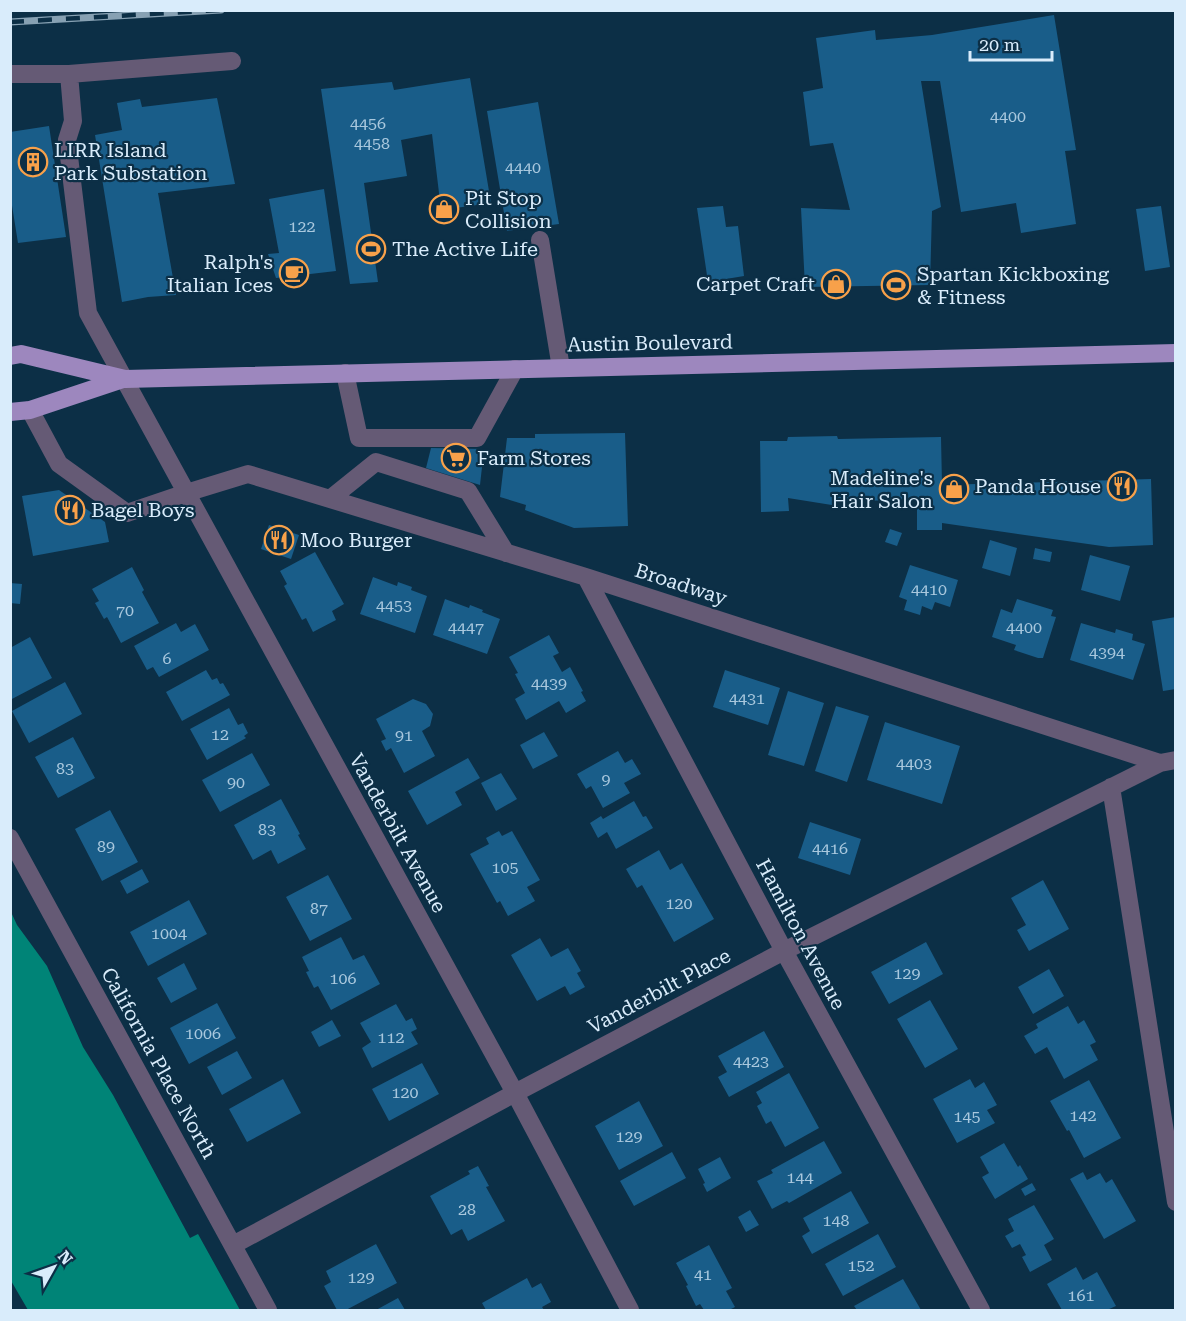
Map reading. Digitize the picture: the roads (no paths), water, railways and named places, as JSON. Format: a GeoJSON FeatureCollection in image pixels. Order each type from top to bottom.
{"type":"FeatureCollection","features":[{"type":"Feature","properties":{"kind":"main road","name":"Austin Boulevard"},"geometry":{"type":"LineString","coordinates":[[10,356],[21,354],[125,379],[1176,353]]}},
{"type":"Feature","properties":{"kind":"main road","name":"Austin Boulevard"},"geometry":{"type":"LineString","coordinates":[[10,412],[30,410],[125,379]]}},
{"type":"Feature","properties":{"kind":"street"},"geometry":{"type":"LineString","coordinates":[[10,74],[69,74],[232,61]]}},
{"type":"Feature","properties":{"kind":"street","name":"Vanderbilt Avenue"},"geometry":{"type":"LineString","coordinates":[[69,74],[73,121],[67,140],[88,313],[515,1093],[630,1311]]}},
{"type":"Feature","properties":{"kind":"street"},"geometry":{"type":"LineString","coordinates":[[540,240],[561,368]]}},
{"type":"Feature","properties":{"kind":"street"},"geometry":{"type":"LineString","coordinates":[[345,373],[359,438],[477,438],[515,369]]}},
{"type":"Feature","properties":{"kind":"street","name":"Broadway"},"geometry":{"type":"LineString","coordinates":[[30,410],[59,464],[127,513],[248,474],[585,577],[1168,761]]}},
{"type":"Feature","properties":{"kind":"street"},"geometry":{"type":"LineString","coordinates":[[330,499],[376,462],[468,490],[506,553]]}},
{"type":"Feature","properties":{"kind":"street","name":"Hamilton Avenue"},"geometry":{"type":"LineString","coordinates":[[585,577],[784,951],[981,1311]]}},
{"type":"Feature","properties":{"kind":"street","name":"Broadway"},"geometry":{"type":"LineString","coordinates":[[1111,787],[1168,761]]}},
{"type":"Feature","properties":{"kind":"street"},"geometry":{"type":"LineString","coordinates":[[1111,787],[1176,1203]]}},
{"type":"Feature","properties":{"kind":"street","name":"Vanderbilt Place"},"geometry":{"type":"LineString","coordinates":[[233,1245],[784,951],[1111,787]]}},
{"type":"Feature","properties":{"kind":"street","name":"California Place North"},"geometry":{"type":"LineString","coordinates":[[10,838],[268,1311]]}},
{"type":"Feature","properties":{"kind":"railway"},"geometry":{"type":"LineString","coordinates":[[10,22],[221,10]]}},
{"type":"Feature","properties":{"kind":"place","name":"LIRR Island Park Substation"},"geometry":{"type":"Point","coordinates":[33,162]}},
{"type":"Feature","properties":{"kind":"place","name":"Pit Stop Collision"},"geometry":{"type":"Point","coordinates":[444,209]}},
{"type":"Feature","properties":{"kind":"place","name":"The Active Life"},"geometry":{"type":"Point","coordinates":[371,249]}},
{"type":"Feature","properties":{"kind":"place","name":"Ralph's Italian Ices"},"geometry":{"type":"Point","coordinates":[294,273]}},
{"type":"Feature","properties":{"kind":"place","name":"Carpet Craft"},"geometry":{"type":"Point","coordinates":[836,284]}},
{"type":"Feature","properties":{"kind":"place","name":"Spartan Kickboxing & Fitness"},"geometry":{"type":"Point","coordinates":[896,285]}},
{"type":"Feature","properties":{"kind":"place","name":"Farm Stores"},"geometry":{"type":"Point","coordinates":[456,458]}},
{"type":"Feature","properties":{"kind":"place","name":"Panda House"},"geometry":{"type":"Point","coordinates":[1122,486]}},
{"type":"Feature","properties":{"kind":"place","name":"Madeline's Hair Salon"},"geometry":{"type":"Point","coordinates":[954,489]}},
{"type":"Feature","properties":{"kind":"place","name":"Bagel Boys"},"geometry":{"type":"Point","coordinates":[70,510]}},
{"type":"Feature","properties":{"kind":"place","name":"Moo Burger"},"geometry":{"type":"Point","coordinates":[279,540]}}]}
